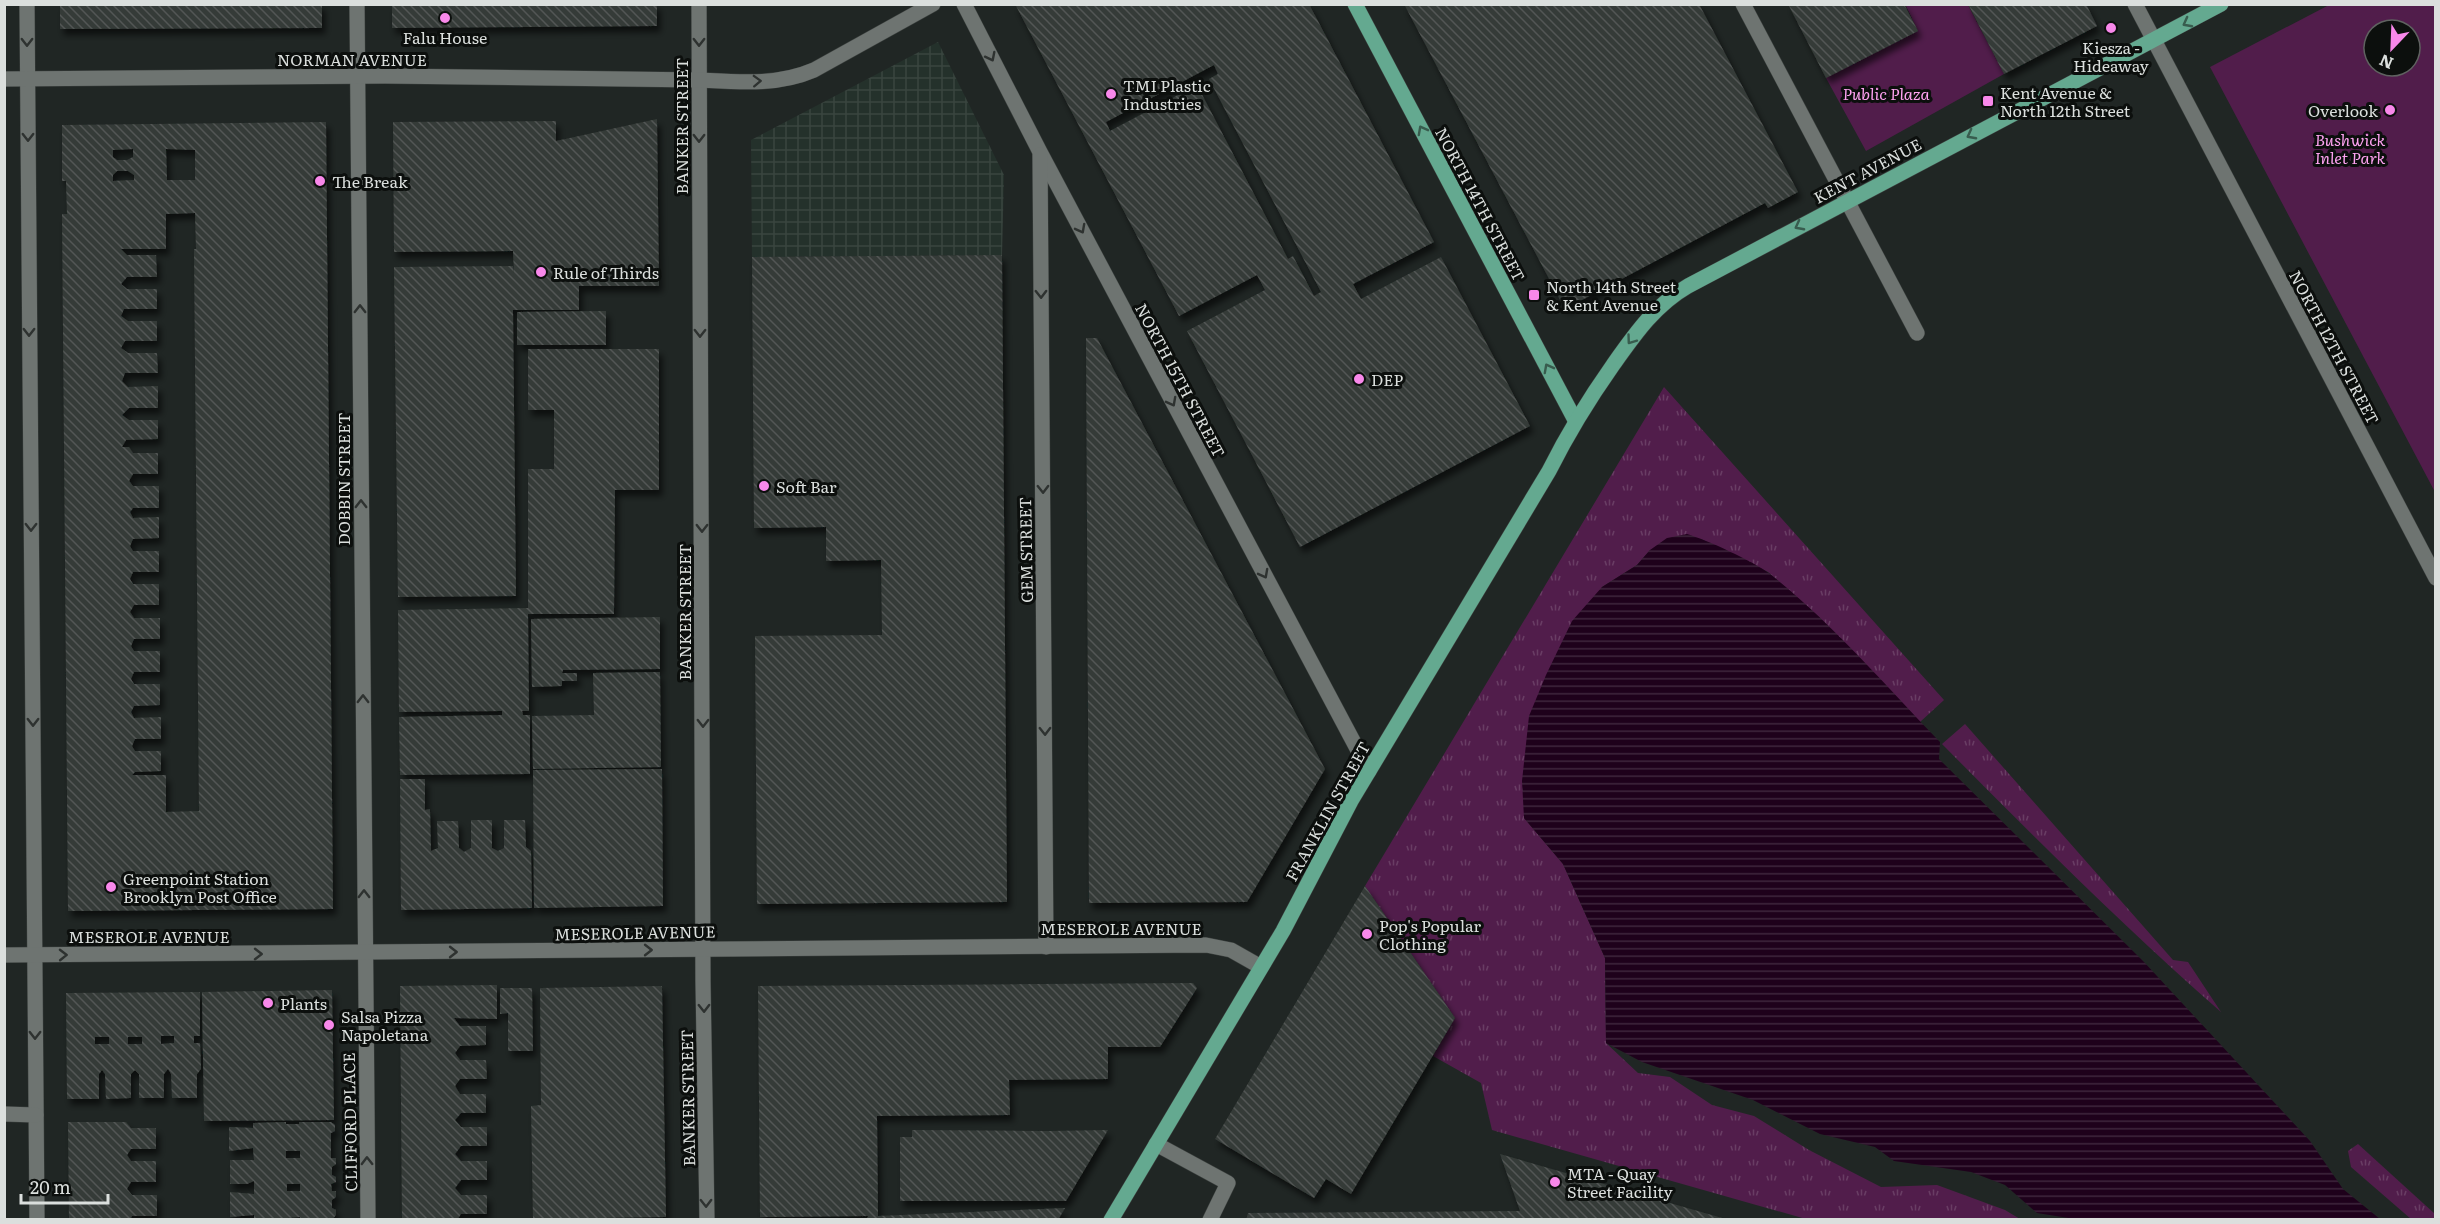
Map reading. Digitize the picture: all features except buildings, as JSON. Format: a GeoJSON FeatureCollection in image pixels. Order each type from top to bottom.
{"type":"FeatureCollection","features":[{"type":"Feature","properties":{"kind":"main road","name":"NORTH 14TH STREET"},"geometry":{"type":"LineString","coordinates":[[1355,4],[1575,420]]}},
{"type":"Feature","properties":{"kind":"main road","name":"KENT AVENUE"},"geometry":{"type":"LineString","coordinates":[[1575,420],[1641,326],[1663,303],[1688,286],[2221,4]]}},
{"type":"Feature","properties":{"kind":"main road","name":"FRANKLIN STREET"},"geometry":{"type":"LineString","coordinates":[[1111,1220],[1283,931],[1351,801],[1549,471],[1575,420]]}},
{"type":"Feature","properties":{"kind":"street"},"geometry":{"type":"LineString","coordinates":[[27,4],[37,1220]]}},
{"type":"Feature","properties":{"kind":"street","name":"DOBBIN STREET"},"geometry":{"type":"LineString","coordinates":[[357,4],[365,952]]}},
{"type":"Feature","properties":{"kind":"street","name":"BANKER STREET"},"geometry":{"type":"LineString","coordinates":[[699,4],[707,1220]]}},
{"type":"Feature","properties":{"kind":"street","name":"NORMAN AVENUE"},"geometry":{"type":"LineString","coordinates":[[4,79],[358,76],[737,82],[796,78],[933,4]]}},
{"type":"Feature","properties":{"kind":"street","name":"NORTH 15TH STREET"},"geometry":{"type":"LineString","coordinates":[[964,4],[1040,152],[1369,771]]}},
{"type":"Feature","properties":{"kind":"street"},"geometry":{"type":"LineString","coordinates":[[1743,4],[1917,333]]}},
{"type":"Feature","properties":{"kind":"street"},"geometry":{"type":"LineString","coordinates":[[2135,4],[2153,40]]}},
{"type":"Feature","properties":{"kind":"street","name":"NORTH 12TH STREET"},"geometry":{"type":"LineString","coordinates":[[2153,40],[2436,578]]}},
{"type":"Feature","properties":{"kind":"street","name":"GEM STREET"},"geometry":{"type":"LineString","coordinates":[[1040,152],[1046,947]]}},
{"type":"Feature","properties":{"kind":"street","name":"MESEROLE AVENUE"},"geometry":{"type":"LineString","coordinates":[[4,955],[1206,945],[1231,950],[1261,967]]}},
{"type":"Feature","properties":{"kind":"street","name":"CLIFFORD PLACE"},"geometry":{"type":"LineString","coordinates":[[365,952],[368,1220]]}},
{"type":"Feature","properties":{"kind":"street"},"geometry":{"type":"LineString","coordinates":[[4,1114],[36,1115]]}},
{"type":"Feature","properties":{"kind":"street"},"geometry":{"type":"LineString","coordinates":[[1156,1144],[1228,1184],[1209,1220]]}},
{"type":"Feature","properties":{"kind":"shaded area"},"geometry":{"type":"Polygon","coordinates":[[[938,42],[1004,175],[1002,255],[752,257],[751,140],[938,42]]]}},
{"type":"Feature","properties":{"kind":"shaded area"},"geometry":{"type":"Polygon","coordinates":[[[1687,534],[1730,551],[1770,574],[1837,634],[1940,742],[1939,759],[2144,962],[2310,1141],[2343,1189],[2380,1219],[2081,1220],[2037,1213],[2005,1185],[1971,1172],[1894,1161],[1875,1147],[1820,1134],[1753,1100],[1642,1062],[1606,1043],[1605,958],[1563,864],[1524,818],[1522,781],[1529,716],[1572,621],[1602,587],[1637,565],[1650,550],[1667,538],[1687,534]]]}},
{"type":"Feature","properties":{"kind":"green space","name":"Public Plaza"},"geometry":{"type":"Polygon","coordinates":[[[1905,4],[1968,5],[2004,74],[1866,151],[1826,78],[1918,31],[1905,4]]]}},
{"type":"Feature","properties":{"kind":"green space","name":"Bushwick Inlet Park"},"geometry":{"type":"Polygon","coordinates":[[[2329,5],[2435,5],[2435,492],[2210,67],[2329,5]]]}},
{"type":"Feature","properties":{"kind":"green space"},"geometry":{"type":"Polygon","coordinates":[[[1664,387],[1944,700],[1920,722],[1819,617],[1768,572],[1701,539],[1650,550],[1637,565],[1602,587],[1524,818],[1563,864],[1605,958],[1606,1043],[1638,1073],[1670,1077],[1712,1105],[1754,1116],[1809,1150],[1881,1187],[1937,1185],[2005,1210],[2020,1219],[1806,1219],[1492,1130],[1481,1083],[1433,1056],[1455,1018],[1365,886],[1664,387]]]}},
{"type":"Feature","properties":{"kind":"green space"},"geometry":{"type":"Polygon","coordinates":[[[1965,724],[2173,960],[2188,962],[2221,1012],[2114,914],[1942,744],[1965,724]]]}},
{"type":"Feature","properties":{"kind":"green space"},"geometry":{"type":"Polygon","coordinates":[[[2358,1144],[2435,1214],[2435,1219],[2411,1219],[2351,1167],[2348,1151],[2358,1144]]]}},
{"type":"Feature","properties":{"kind":"place","name":"Falu House"},"geometry":{"type":"Point","coordinates":[445,18]}},
{"type":"Feature","properties":{"kind":"place","name":"Kiesza - Hideaway"},"geometry":{"type":"Point","coordinates":[2111,28]}},
{"type":"Feature","properties":{"kind":"place","name":"TMI Plastic Industries"},"geometry":{"type":"Point","coordinates":[1111,94]}},
{"type":"Feature","properties":{"kind":"place","name":"Kent Avenue & North 12th Street"},"geometry":{"type":"Point","coordinates":[1988,101]}},
{"type":"Feature","properties":{"kind":"place","name":"Overlook"},"geometry":{"type":"Point","coordinates":[2390,110]}},
{"type":"Feature","properties":{"kind":"place","name":"The Break"},"geometry":{"type":"Point","coordinates":[320,181]}},
{"type":"Feature","properties":{"kind":"place","name":"Rule of Thirds"},"geometry":{"type":"Point","coordinates":[541,272]}},
{"type":"Feature","properties":{"kind":"place","name":"North 14th Street & Kent Avenue"},"geometry":{"type":"Point","coordinates":[1534,295]}},
{"type":"Feature","properties":{"kind":"place","name":"DEP"},"geometry":{"type":"Point","coordinates":[1359,379]}},
{"type":"Feature","properties":{"kind":"place","name":"Soft Bar"},"geometry":{"type":"Point","coordinates":[764,486]}},
{"type":"Feature","properties":{"kind":"place","name":"Greenpoint Station Brooklyn Post Office"},"geometry":{"type":"Point","coordinates":[111,887]}},
{"type":"Feature","properties":{"kind":"place","name":"Pop's Popular Clothing"},"geometry":{"type":"Point","coordinates":[1367,934]}},
{"type":"Feature","properties":{"kind":"place","name":"Plants"},"geometry":{"type":"Point","coordinates":[268,1003]}},
{"type":"Feature","properties":{"kind":"place","name":"Salsa Pizza Napoletana"},"geometry":{"type":"Point","coordinates":[329,1025]}},
{"type":"Feature","properties":{"kind":"place","name":"MTA - Quay Street Facility"},"geometry":{"type":"Point","coordinates":[1555,1182]}}]}
